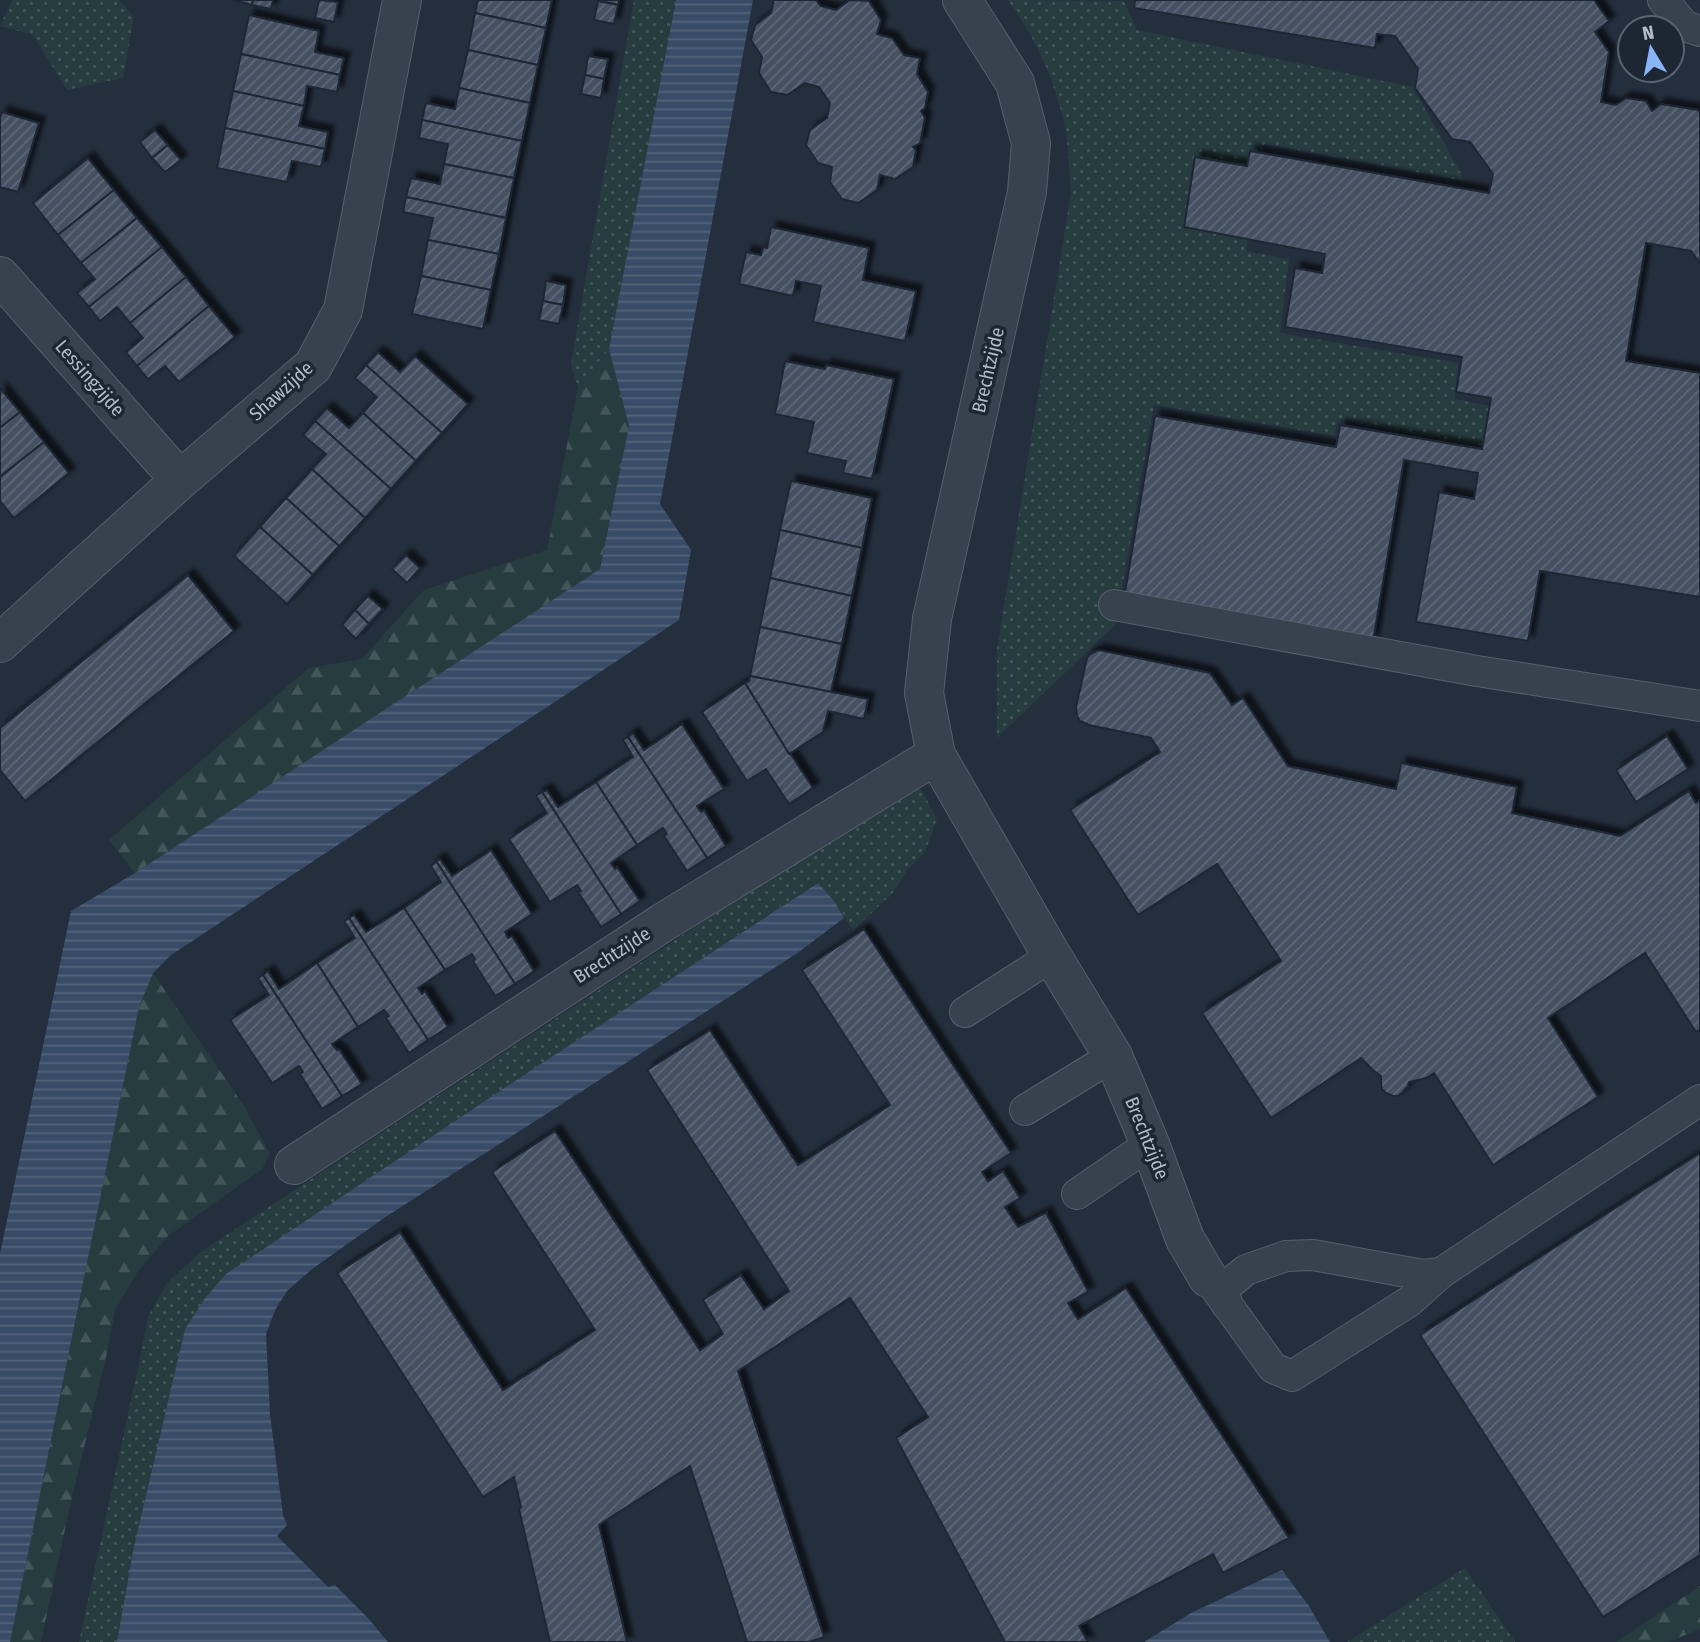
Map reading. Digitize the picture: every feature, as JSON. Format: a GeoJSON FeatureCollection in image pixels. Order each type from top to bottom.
{"type":"FeatureCollection","features":[{"type":"Feature","properties":{"kind":"street","name":"Shawzijde"},"geometry":{"type":"LineString","coordinates":[[0,643],[180,480],[313,366],[343,310],[402,0]]}},
{"type":"Feature","properties":{"kind":"street","name":"Brechtzijde"},"geometry":{"type":"LineString","coordinates":[[962,0],[1016,83],[1031,143],[1027,192],[932,619],[924,693],[936,755],[1113,1056],[1150,1144],[1185,1239],[1217,1292]]}},
{"type":"Feature","properties":{"kind":"street","name":"Lessingzijde"},"geometry":{"type":"LineString","coordinates":[[0,276],[180,480]]}},
{"type":"Feature","properties":{"kind":"street","name":"Brechtzijde"},"geometry":{"type":"LineString","coordinates":[[294,1165],[662,923],[936,755]]}},
{"type":"Feature","properties":{"kind":"lane"},"geometry":{"type":"LineString","coordinates":[[1663,0],[1685,26],[1700,32]]}},
{"type":"Feature","properties":{"kind":"lane"},"geometry":{"type":"LineString","coordinates":[[1114,605],[1477,671],[1700,706]]}},
{"type":"Feature","properties":{"kind":"lane"},"geometry":{"type":"LineString","coordinates":[[965,1012],[1052,956]]}},
{"type":"Feature","properties":{"kind":"lane"},"geometry":{"type":"LineString","coordinates":[[1025,1110],[1113,1056]]}},
{"type":"Feature","properties":{"kind":"lane","name":"Brechtzijde"},"geometry":{"type":"LineString","coordinates":[[1217,1292],[1273,1368],[1292,1376],[1410,1301],[1441,1273],[1700,1100]]}},
{"type":"Feature","properties":{"kind":"lane"},"geometry":{"type":"LineString","coordinates":[[1077,1194],[1150,1144]]}},
{"type":"Feature","properties":{"kind":"lane"},"geometry":{"type":"LineString","coordinates":[[1217,1292],[1245,1270],[1286,1256],[1313,1255],[1423,1275],[1441,1273]]}},
{"type":"Feature","properties":{"kind":"green space"},"geometry":{"type":"Polygon","coordinates":[[[12,0],[119,0],[134,17],[123,78],[67,90],[33,35],[0,26],[12,0]]]}},
{"type":"Feature","properties":{"kind":"green space"},"geometry":{"type":"Polygon","coordinates":[[[634,0],[676,0],[609,349],[578,387],[571,364],[634,0]]]}},
{"type":"Feature","properties":{"kind":"green space"},"geometry":{"type":"Polygon","coordinates":[[[1008,0],[1124,1],[1137,30],[1413,87],[1465,181],[1264,144],[1246,251],[1289,259],[1280,333],[1458,363],[1455,399],[1490,406],[1482,446],[1338,419],[1334,436],[1154,405],[1116,624],[997,738],[997,650],[1071,193],[1066,131],[1055,90],[1035,43],[1008,0]]]}},
{"type":"Feature","properties":{"kind":"green space"},"geometry":{"type":"Polygon","coordinates":[[[609,349],[629,426],[600,569],[135,873],[109,840],[309,668],[362,659],[424,590],[547,550],[578,387],[609,349]]]}},
{"type":"Feature","properties":{"kind":"green space"},"geometry":{"type":"Polygon","coordinates":[[[920,787],[937,819],[925,852],[908,869],[892,894],[853,930],[834,901],[817,883],[226,1275],[205,1298],[185,1329],[133,1551],[117,1642],[79,1642],[148,1317],[167,1283],[202,1251],[905,789],[920,787]]]}},
{"type":"Feature","properties":{"kind":"green space"},"geometry":{"type":"Polygon","coordinates":[[[153,973],[244,1106],[270,1154],[262,1169],[168,1236],[138,1271],[115,1310],[41,1642],[10,1642],[139,1007],[153,973]]]}},
{"type":"Feature","properties":{"kind":"green space"},"geometry":{"type":"Polygon","coordinates":[[[1465,1568],[1515,1642],[1347,1642],[1465,1568]]]}},
{"type":"Feature","properties":{"kind":"green space"},"geometry":{"type":"Polygon","coordinates":[[[1700,1586],[1700,1629],[1668,1642],[1616,1642],[1700,1586]]]}},
{"type":"Feature","properties":{"kind":"water"},"geometry":{"type":"Polygon","coordinates":[[[676,0],[753,0],[660,504],[691,550],[679,620],[171,955],[153,973],[139,1007],[10,1642],[0,1642],[0,1254],[71,911],[135,873],[600,569],[629,426],[609,349],[676,0]]]}},
{"type":"Feature","properties":{"kind":"water"},"geometry":{"type":"Polygon","coordinates":[[[818,883],[834,901],[844,918],[796,954],[387,1216],[312,1269],[287,1291],[275,1310],[266,1334],[270,1414],[283,1515],[287,1525],[277,1536],[328,1587],[335,1585],[388,1642],[117,1642],[133,1551],[185,1329],[205,1298],[226,1274],[818,883]]]}},
{"type":"Feature","properties":{"kind":"water"},"geometry":{"type":"Polygon","coordinates":[[[1282,1570],[1309,1606],[1330,1642],[1144,1642],[1191,1613],[1282,1570]]]}},
{"type":"Feature","properties":{"kind":"building"},"geometry":{"type":"Polygon","coordinates":[[[233,0],[253,0],[252,5],[233,0]]]}},
{"type":"Feature","properties":{"kind":"building"},"geometry":{"type":"Polygon","coordinates":[[[253,0],[273,0],[271,9],[252,5],[253,0]]]}},
{"type":"Feature","properties":{"kind":"building"},"geometry":{"type":"Polygon","coordinates":[[[319,0],[338,2],[334,22],[315,18],[319,0]]]}},
{"type":"Feature","properties":{"kind":"building"},"geometry":{"type":"Polygon","coordinates":[[[478,0],[552,0],[546,28],[475,13],[478,0]]]}},
{"type":"Feature","properties":{"kind":"building"},"geometry":{"type":"Polygon","coordinates":[[[598,0],[619,0],[618,5],[598,0]]]}},
{"type":"Feature","properties":{"kind":"building"},"geometry":{"type":"Polygon","coordinates":[[[774,0],[816,0],[821,6],[836,10],[850,0],[869,1],[881,20],[877,34],[892,38],[904,55],[920,58],[917,74],[928,92],[925,108],[921,111],[925,118],[920,143],[913,147],[916,150],[913,167],[895,179],[880,175],[877,190],[858,203],[842,199],[830,182],[832,167],[818,163],[806,145],[810,130],[827,118],[830,103],[819,87],[805,83],[787,95],[771,92],[759,73],[762,57],[751,40],[755,25],[771,13],[774,0]]]}},
{"type":"Feature","properties":{"kind":"building"},"geometry":{"type":"Polygon","coordinates":[[[1135,0],[1594,0],[1609,21],[1595,32],[1609,52],[1601,102],[1616,105],[1626,98],[1646,101],[1652,111],[1661,104],[1698,110],[1700,113],[1700,263],[1691,251],[1646,243],[1626,361],[1700,373],[1700,597],[1540,571],[1528,641],[1416,622],[1439,492],[1474,499],[1478,473],[1404,460],[1373,641],[1124,598],[1155,416],[1336,447],[1340,425],[1482,449],[1491,398],[1456,392],[1462,357],[1285,327],[1295,268],[1322,273],[1325,254],[1184,227],[1195,157],[1247,166],[1250,151],[1489,193],[1493,174],[1470,142],[1452,139],[1415,88],[1418,69],[1395,36],[1377,34],[1375,48],[1134,8],[1135,0]]]}},
{"type":"Feature","properties":{"kind":"building"},"geometry":{"type":"Polygon","coordinates":[[[598,1],[618,5],[614,24],[594,20],[598,1]]]}},
{"type":"Feature","properties":{"kind":"building"},"geometry":{"type":"Polygon","coordinates":[[[475,13],[546,28],[538,65],[468,50],[475,13]]]}},
{"type":"Feature","properties":{"kind":"building"},"geometry":{"type":"Polygon","coordinates":[[[249,15],[319,31],[315,52],[344,58],[340,75],[241,54],[249,15]]]}},
{"type":"Feature","properties":{"kind":"building"},"geometry":{"type":"Polygon","coordinates":[[[468,50],[538,65],[530,103],[459,88],[468,50]]]}},
{"type":"Feature","properties":{"kind":"building"},"geometry":{"type":"Polygon","coordinates":[[[241,54],[340,75],[337,92],[307,86],[304,106],[233,91],[241,54]]]}},
{"type":"Feature","properties":{"kind":"building"},"geometry":{"type":"Polygon","coordinates":[[[588,56],[608,59],[604,79],[585,75],[588,56]]]}},
{"type":"Feature","properties":{"kind":"building"},"geometry":{"type":"Polygon","coordinates":[[[585,75],[604,79],[601,98],[581,94],[585,75]]]}},
{"type":"Feature","properties":{"kind":"building"},"geometry":{"type":"Polygon","coordinates":[[[459,88],[530,103],[522,141],[422,120],[426,103],[455,109],[459,88]]]}},
{"type":"Feature","properties":{"kind":"building"},"geometry":{"type":"Polygon","coordinates":[[[233,91],[304,106],[299,126],[328,132],[325,149],[225,128],[233,91]]]}},
{"type":"Feature","properties":{"kind":"building"},"geometry":{"type":"Polygon","coordinates":[[[2,112],[39,123],[18,192],[0,187],[2,112]]]}},
{"type":"Feature","properties":{"kind":"building"},"geometry":{"type":"Polygon","coordinates":[[[422,120],[522,141],[514,178],[444,164],[448,144],[419,138],[422,120]]]}},
{"type":"Feature","properties":{"kind":"building"},"geometry":{"type":"Polygon","coordinates":[[[225,128],[325,149],[321,167],[292,161],[287,182],[217,168],[225,128]]]}},
{"type":"Feature","properties":{"kind":"building"},"geometry":{"type":"Polygon","coordinates":[[[155,130],[168,145],[152,158],[140,142],[155,130]]]}},
{"type":"Feature","properties":{"kind":"building"},"geometry":{"type":"Polygon","coordinates":[[[168,145],[181,160],[165,172],[152,158],[168,145]]]}},
{"type":"Feature","properties":{"kind":"building"},"geometry":{"type":"Polygon","coordinates":[[[88,158],[114,190],[58,235],[33,203],[88,158]]]}},
{"type":"Feature","properties":{"kind":"building"},"geometry":{"type":"Polygon","coordinates":[[[444,164],[514,178],[506,218],[406,197],[411,178],[440,184],[444,164]]]}},
{"type":"Feature","properties":{"kind":"building"},"geometry":{"type":"Polygon","coordinates":[[[114,190],[137,218],[81,263],[58,235],[114,190]]]}},
{"type":"Feature","properties":{"kind":"building"},"geometry":{"type":"Polygon","coordinates":[[[406,197],[506,218],[499,254],[428,240],[433,218],[403,212],[406,197]]]}},
{"type":"Feature","properties":{"kind":"building"},"geometry":{"type":"Polygon","coordinates":[[[137,218],[162,247],[89,307],[77,293],[95,279],[81,263],[137,218]]]}},
{"type":"Feature","properties":{"kind":"building"},"geometry":{"type":"Polygon","coordinates":[[[771,227],[869,248],[863,280],[916,291],[905,341],[813,322],[821,286],[796,281],[793,296],[739,284],[746,252],[761,255],[763,247],[767,248],[771,227]]]}},
{"type":"Feature","properties":{"kind":"building"},"geometry":{"type":"Polygon","coordinates":[[[428,240],[499,254],[491,290],[421,276],[428,240]]]}},
{"type":"Feature","properties":{"kind":"building"},"geometry":{"type":"Polygon","coordinates":[[[162,247],[186,277],[130,323],[117,307],[100,321],[89,307],[162,247]]]}},
{"type":"Feature","properties":{"kind":"building"},"geometry":{"type":"Polygon","coordinates":[[[421,276],[491,290],[483,329],[412,314],[421,276]]]}},
{"type":"Feature","properties":{"kind":"building"},"geometry":{"type":"Polygon","coordinates":[[[186,277],[209,306],[137,366],[126,352],[143,338],[130,323],[186,277]]]}},
{"type":"Feature","properties":{"kind":"building"},"geometry":{"type":"Polygon","coordinates":[[[546,281],[566,285],[563,305],[543,301],[546,281]]]}},
{"type":"Feature","properties":{"kind":"building"},"geometry":{"type":"Polygon","coordinates":[[[543,301],[563,305],[559,324],[539,320],[543,301]]]}},
{"type":"Feature","properties":{"kind":"building"},"geometry":{"type":"Polygon","coordinates":[[[209,306],[235,337],[179,382],[165,366],[148,379],[137,366],[209,306]]]}},
{"type":"Feature","properties":{"kind":"building"},"geometry":{"type":"Polygon","coordinates":[[[378,352],[400,372],[415,356],[468,404],[442,433],[366,365],[378,352]]]}},
{"type":"Feature","properties":{"kind":"building"},"geometry":{"type":"Polygon","coordinates":[[[785,361],[825,369],[826,365],[894,379],[872,479],[843,473],[846,461],[807,453],[814,422],[775,414],[785,361]]]}},
{"type":"Feature","properties":{"kind":"building"},"geometry":{"type":"Polygon","coordinates":[[[366,365],[442,433],[416,461],[363,413],[377,397],[355,378],[366,365]]]}},
{"type":"Feature","properties":{"kind":"building"},"geometry":{"type":"Polygon","coordinates":[[[0,388],[20,412],[0,428],[0,388]]]}},
{"type":"Feature","properties":{"kind":"building"},"geometry":{"type":"Polygon","coordinates":[[[327,408],[349,428],[363,413],[416,461],[391,489],[315,421],[327,408]]]}},
{"type":"Feature","properties":{"kind":"building"},"geometry":{"type":"Polygon","coordinates":[[[20,412],[44,442],[0,477],[0,428],[20,412]]]}},
{"type":"Feature","properties":{"kind":"building"},"geometry":{"type":"Polygon","coordinates":[[[315,421],[391,489],[365,518],[312,469],[326,454],[303,435],[315,421]]]}},
{"type":"Feature","properties":{"kind":"building"},"geometry":{"type":"Polygon","coordinates":[[[44,442],[69,473],[14,518],[0,501],[0,477],[44,442]]]}},
{"type":"Feature","properties":{"kind":"building"},"geometry":{"type":"Polygon","coordinates":[[[312,469],[365,518],[339,546],[286,498],[312,469]]]}},
{"type":"Feature","properties":{"kind":"building"},"geometry":{"type":"Polygon","coordinates":[[[791,481],[872,498],[862,548],[780,530],[791,481]]]}},
{"type":"Feature","properties":{"kind":"building"},"geometry":{"type":"Polygon","coordinates":[[[286,498],[339,546],[313,575],[260,527],[286,498]]]}},
{"type":"Feature","properties":{"kind":"building"},"geometry":{"type":"Polygon","coordinates":[[[260,527],[313,575],[287,604],[234,556],[260,527]]]}},
{"type":"Feature","properties":{"kind":"building"},"geometry":{"type":"Polygon","coordinates":[[[780,530],[862,548],[852,596],[770,578],[780,530]]]}},
{"type":"Feature","properties":{"kind":"building"},"geometry":{"type":"Polygon","coordinates":[[[406,555],[420,568],[407,583],[392,569],[406,555]]]}},
{"type":"Feature","properties":{"kind":"building"},"geometry":{"type":"Polygon","coordinates":[[[188,575],[234,631],[25,801],[0,770],[0,728],[188,575]]]}},
{"type":"Feature","properties":{"kind":"building"},"geometry":{"type":"Polygon","coordinates":[[[770,578],[852,596],[842,644],[760,627],[770,578]]]}},
{"type":"Feature","properties":{"kind":"building"},"geometry":{"type":"Polygon","coordinates":[[[368,596],[383,609],[369,624],[355,610],[368,596]]]}},
{"type":"Feature","properties":{"kind":"building"},"geometry":{"type":"Polygon","coordinates":[[[355,610],[369,624],[356,639],[342,625],[355,610]]]}},
{"type":"Feature","properties":{"kind":"building"},"geometry":{"type":"Polygon","coordinates":[[[760,627],[842,644],[831,692],[750,676],[760,627]]]}},
{"type":"Feature","properties":{"kind":"building"},"geometry":{"type":"Polygon","coordinates":[[[1099,650],[1210,673],[1232,705],[1243,698],[1288,766],[1396,789],[1401,763],[1517,787],[1512,813],[1620,836],[1689,791],[1696,803],[1700,800],[1700,1030],[1696,1032],[1645,953],[1548,1018],[1598,1097],[1493,1165],[1434,1073],[1409,1082],[1402,1093],[1393,1096],[1382,1089],[1381,1076],[1361,1058],[1271,1118],[1202,1013],[1281,961],[1217,864],[1138,915],[1070,810],[1160,752],[1151,738],[1089,725],[1080,721],[1077,716],[1076,707],[1087,658],[1099,650]]]}},
{"type":"Feature","properties":{"kind":"building"},"geometry":{"type":"Polygon","coordinates":[[[750,676],[868,699],[864,719],[828,711],[823,732],[789,754],[745,683],[750,676]]]}},
{"type":"Feature","properties":{"kind":"building"},"geometry":{"type":"Polygon","coordinates":[[[745,683],[813,788],[789,804],[766,769],[747,781],[702,712],[745,683]]]}},
{"type":"Feature","properties":{"kind":"building"},"geometry":{"type":"Polygon","coordinates":[[[682,724],[724,789],[697,806],[701,812],[704,810],[726,846],[707,858],[628,737],[633,733],[644,750],[682,724]]]}},
{"type":"Feature","properties":{"kind":"building"},"geometry":{"type":"Polygon","coordinates":[[[1667,736],[1688,769],[1636,802],[1616,770],[1667,736]]]}},
{"type":"Feature","properties":{"kind":"building"},"geometry":{"type":"Polygon","coordinates":[[[628,737],[707,858],[687,871],[664,836],[667,834],[663,828],[637,845],[596,782],[633,757],[623,740],[628,737]]]}},
{"type":"Feature","properties":{"kind":"building"},"geometry":{"type":"Polygon","coordinates":[[[596,782],[637,845],[611,863],[615,869],[617,867],[640,901],[621,914],[542,792],[547,790],[558,807],[596,782]]]}},
{"type":"Feature","properties":{"kind":"building"},"geometry":{"type":"Polygon","coordinates":[[[542,792],[621,914],[601,927],[578,892],[581,891],[577,885],[550,902],[509,839],[547,813],[536,796],[542,792]]]}},
{"type":"Feature","properties":{"kind":"building"},"geometry":{"type":"Polygon","coordinates":[[[491,850],[532,914],[505,932],[508,938],[512,936],[534,971],[515,984],[436,861],[440,859],[452,876],[491,850]]]}},
{"type":"Feature","properties":{"kind":"building"},"geometry":{"type":"Polygon","coordinates":[[[436,861],[515,984],[495,996],[473,961],[475,959],[472,954],[445,970],[404,908],[441,882],[431,866],[436,861]]]}},
{"type":"Feature","properties":{"kind":"building"},"geometry":{"type":"Polygon","coordinates":[[[404,908],[445,970],[418,988],[422,994],[425,991],[448,1027],[428,1040],[349,918],[354,915],[366,932],[404,908]]]}},
{"type":"Feature","properties":{"kind":"building"},"geometry":{"type":"Polygon","coordinates":[[[349,918],[428,1040],[409,1053],[386,1018],[389,1016],[384,1010],[358,1027],[317,963],[355,938],[344,921],[349,918]]]}},
{"type":"Feature","properties":{"kind":"building"},"geometry":{"type":"Polygon","coordinates":[[[864,929],[1011,1153],[982,1172],[988,1181],[1003,1171],[1020,1198],[1005,1207],[1018,1227],[1047,1212],[1089,1291],[1068,1303],[1078,1319],[1126,1288],[1289,1538],[1223,1573],[1213,1554],[1079,1626],[1088,1642],[1005,1642],[896,1438],[928,1417],[850,1298],[738,1371],[824,1637],[809,1642],[747,1642],[690,1466],[599,1525],[627,1642],[550,1642],[514,1477],[483,1497],[337,1273],[400,1232],[503,1390],[595,1330],[492,1172],[555,1131],[700,1350],[723,1334],[703,1300],[741,1275],[764,1309],[789,1291],[647,1070],[710,1030],[798,1165],[890,1105],[802,970],[864,929]]]}},
{"type":"Feature","properties":{"kind":"building"},"geometry":{"type":"Polygon","coordinates":[[[317,963],[358,1027],[332,1044],[339,1049],[362,1084],[342,1096],[263,975],[268,971],[279,989],[317,963]]]}},
{"type":"Feature","properties":{"kind":"building"},"geometry":{"type":"Polygon","coordinates":[[[263,975],[342,1096],[322,1109],[300,1074],[303,1072],[299,1066],[272,1083],[230,1020],[269,995],[258,978],[263,975]]]}},
{"type":"Feature","properties":{"kind":"building"},"geometry":{"type":"Polygon","coordinates":[[[1700,1153],[1700,1555],[1603,1617],[1420,1335],[1700,1153]]]}}]}
